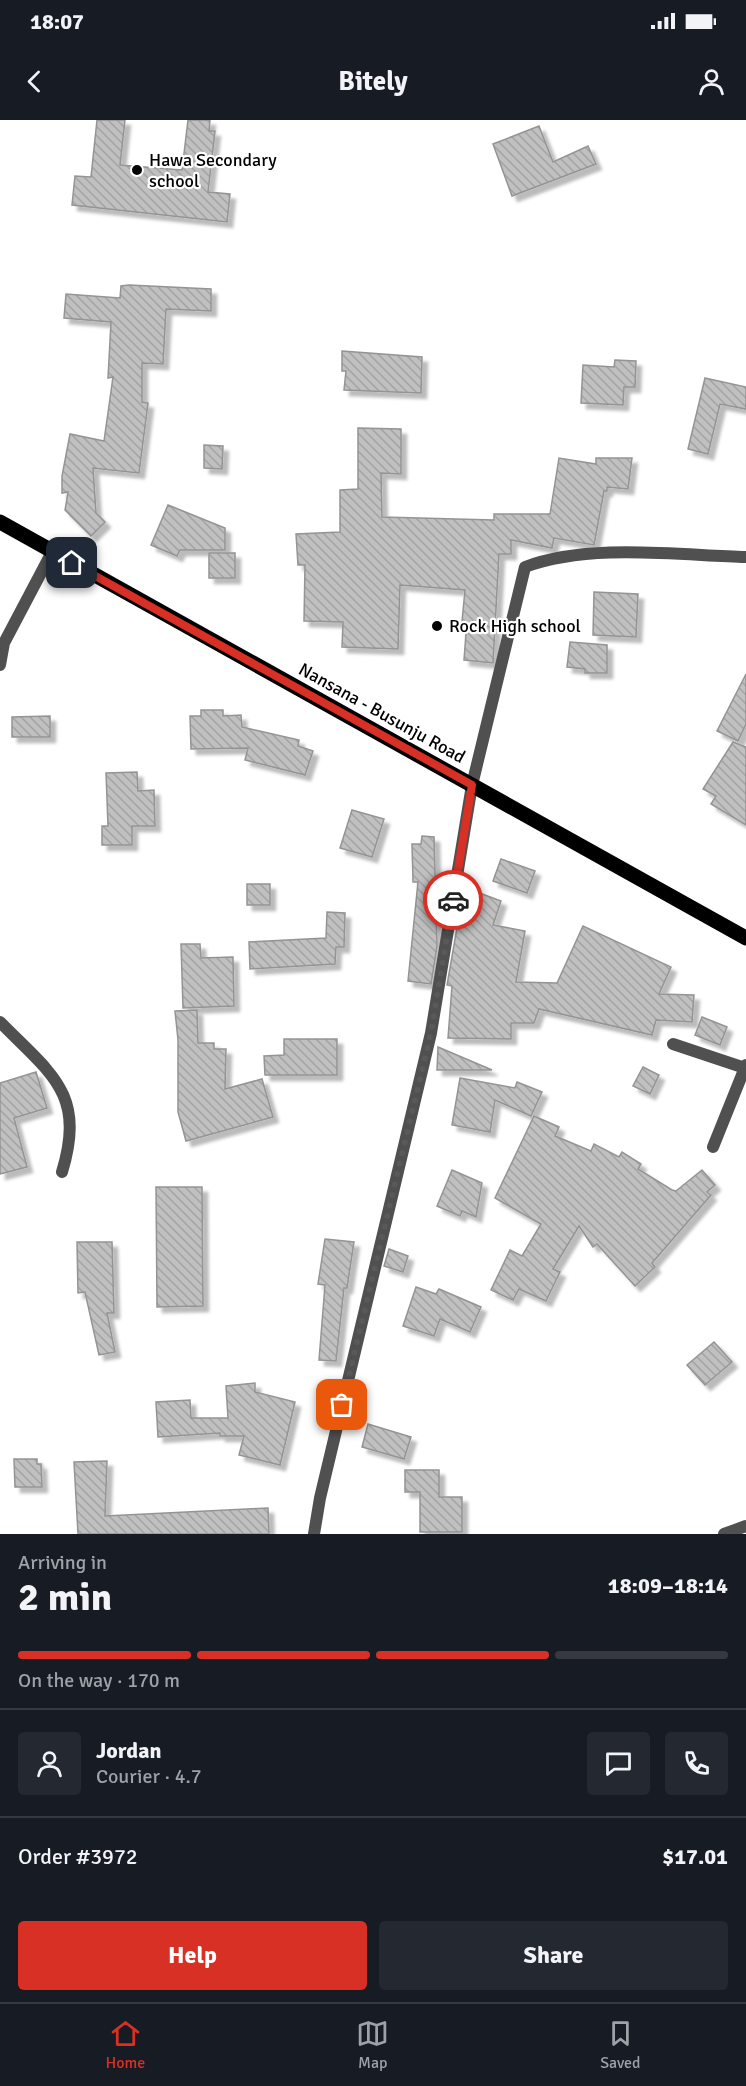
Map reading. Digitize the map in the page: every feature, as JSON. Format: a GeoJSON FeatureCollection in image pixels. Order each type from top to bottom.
{"type":"FeatureCollection","features":[{"type":"Feature","properties":{"kind":"main road","name":"Nansana - Busunju Road"},"geometry":{"type":"LineString","coordinates":[[0,522],[746,938]]}},
{"type":"Feature","properties":{"kind":"street"},"geometry":{"type":"LineString","coordinates":[[0,665],[4,643],[52,552]]}},
{"type":"Feature","properties":{"kind":"street"},"geometry":{"type":"LineString","coordinates":[[314,1534],[320,1498],[431,1033],[472,785],[525,567],[550,558],[582,554],[746,557]]}},
{"type":"Feature","properties":{"kind":"street"},"geometry":{"type":"LineString","coordinates":[[0,1022],[60,1085],[68,1102],[71,1132],[62,1172]]}},
{"type":"Feature","properties":{"kind":"street"},"geometry":{"type":"LineString","coordinates":[[673,1044],[745,1066],[713,1147]]}},
{"type":"Feature","properties":{"kind":"street"},"geometry":{"type":"LineString","coordinates":[[724,1534],[746,1526]]}},
{"type":"Feature","properties":{"kind":"building"},"geometry":{"type":"Polygon","coordinates":[[[97,120],[125,120],[120,165],[182,170],[188,120],[210,120],[209,131],[215,131],[208,192],[230,194],[227,222],[72,205],[75,176],[91,177],[97,120]]]}},
{"type":"Feature","properties":{"kind":"building"},"geometry":{"type":"Polygon","coordinates":[[[539,126],[553,162],[588,146],[596,164],[512,196],[493,144],[539,126]]]}},
{"type":"Feature","properties":{"kind":"building"},"geometry":{"type":"Polygon","coordinates":[[[121,286],[211,289],[211,311],[166,309],[163,364],[142,363],[142,402],[148,403],[139,473],[93,468],[96,513],[105,522],[91,536],[65,510],[68,492],[62,493],[62,476],[70,434],[104,441],[113,377],[108,378],[111,322],[64,318],[66,294],[120,298],[121,286]]]}},
{"type":"Feature","properties":{"kind":"building"},"geometry":{"type":"Polygon","coordinates":[[[342,351],[422,357],[421,393],[344,390],[346,371],[342,371],[342,351]]]}},
{"type":"Feature","properties":{"kind":"building"},"geometry":{"type":"Polygon","coordinates":[[[615,360],[636,361],[635,387],[624,387],[623,405],[581,403],[583,365],[614,367],[615,360]]]}},
{"type":"Feature","properties":{"kind":"building"},"geometry":{"type":"Polygon","coordinates":[[[705,378],[746,387],[746,409],[720,404],[708,454],[688,449],[705,378]]]}},
{"type":"Feature","properties":{"kind":"building"},"geometry":{"type":"Polygon","coordinates":[[[358,428],[401,429],[401,474],[381,473],[382,517],[494,520],[494,514],[550,514],[559,458],[596,464],[596,458],[632,458],[628,489],[607,487],[607,491],[604,491],[594,545],[554,538],[552,548],[511,540],[511,554],[499,554],[493,663],[464,660],[466,633],[461,632],[465,590],[400,585],[398,649],[342,647],[343,622],[304,621],[305,565],[298,565],[296,534],[340,532],[340,490],[358,489],[358,428]]]}},
{"type":"Feature","properties":{"kind":"building"},"geometry":{"type":"Polygon","coordinates":[[[204,445],[223,446],[222,469],[204,468],[204,445]]]}},
{"type":"Feature","properties":{"kind":"building"},"geometry":{"type":"Polygon","coordinates":[[[168,505],[225,528],[225,550],[180,550],[177,556],[151,545],[168,505]]]}},
{"type":"Feature","properties":{"kind":"building"},"geometry":{"type":"Polygon","coordinates":[[[209,553],[235,553],[235,578],[209,578],[209,553]]]}},
{"type":"Feature","properties":{"kind":"building"},"geometry":{"type":"Polygon","coordinates":[[[594,592],[638,594],[636,637],[593,635],[594,592]]]}},
{"type":"Feature","properties":{"kind":"building"},"geometry":{"type":"Polygon","coordinates":[[[570,642],[607,645],[607,673],[585,673],[585,669],[567,667],[570,642]]]}},
{"type":"Feature","properties":{"kind":"building"},"geometry":{"type":"Polygon","coordinates":[[[746,674],[746,724],[738,741],[717,731],[746,674]]]}},
{"type":"Feature","properties":{"kind":"building"},"geometry":{"type":"Polygon","coordinates":[[[201,710],[223,710],[223,716],[241,715],[242,727],[299,740],[298,746],[313,751],[305,775],[245,760],[248,748],[191,749],[190,716],[201,716],[201,710]]]}},
{"type":"Feature","properties":{"kind":"building"},"geometry":{"type":"Polygon","coordinates":[[[50,716],[50,737],[12,737],[12,717],[50,716]]]}},
{"type":"Feature","properties":{"kind":"building"},"geometry":{"type":"Polygon","coordinates":[[[733,742],[746,747],[746,825],[711,804],[716,796],[703,789],[733,742]]]}},
{"type":"Feature","properties":{"kind":"building"},"geometry":{"type":"Polygon","coordinates":[[[137,772],[138,791],[154,790],[155,826],[132,826],[132,845],[102,845],[102,826],[108,826],[106,773],[137,772]]]}},
{"type":"Feature","properties":{"kind":"building"},"geometry":{"type":"Polygon","coordinates":[[[352,810],[384,819],[372,857],[340,848],[352,810]]]}},
{"type":"Feature","properties":{"kind":"building"},"geometry":{"type":"Polygon","coordinates":[[[422,836],[434,837],[437,946],[431,984],[408,981],[418,882],[413,882],[412,844],[421,844],[422,836]]]}},
{"type":"Feature","properties":{"kind":"building"},"geometry":{"type":"Polygon","coordinates":[[[501,859],[535,871],[527,893],[493,881],[501,859]]]}},
{"type":"Feature","properties":{"kind":"building"},"geometry":{"type":"Polygon","coordinates":[[[247,884],[270,884],[270,905],[247,905],[247,884]]]}},
{"type":"Feature","properties":{"kind":"building"},"geometry":{"type":"Polygon","coordinates":[[[466,888],[501,901],[493,925],[525,931],[516,982],[557,983],[583,926],[671,967],[659,994],[694,995],[692,1022],[656,1020],[652,1035],[539,1009],[534,1023],[511,1023],[511,1039],[448,1038],[452,986],[447,985],[466,888]]]}},
{"type":"Feature","properties":{"kind":"building"},"geometry":{"type":"Polygon","coordinates":[[[327,912],[345,913],[344,947],[336,947],[335,964],[250,969],[249,942],[326,938],[327,912]]]}},
{"type":"Feature","properties":{"kind":"building"},"geometry":{"type":"Polygon","coordinates":[[[181,944],[200,944],[201,958],[233,957],[234,1006],[183,1008],[181,944]]]}},
{"type":"Feature","properties":{"kind":"building"},"geometry":{"type":"Polygon","coordinates":[[[197,1010],[198,1043],[214,1043],[214,1049],[226,1049],[225,1089],[262,1079],[273,1117],[186,1141],[178,1112],[178,1040],[175,1011],[197,1010]]]}},
{"type":"Feature","properties":{"kind":"building"},"geometry":{"type":"Polygon","coordinates":[[[702,1017],[727,1027],[720,1045],[695,1035],[702,1017]]]}},
{"type":"Feature","properties":{"kind":"building"},"geometry":{"type":"Polygon","coordinates":[[[284,1039],[337,1039],[337,1075],[265,1075],[264,1056],[284,1055],[284,1039]]]}},
{"type":"Feature","properties":{"kind":"building"},"geometry":{"type":"Polygon","coordinates":[[[438,1047],[492,1070],[437,1070],[438,1047]]]}},
{"type":"Feature","properties":{"kind":"building"},"geometry":{"type":"Polygon","coordinates":[[[643,1067],[659,1075],[650,1094],[633,1086],[643,1067]]]}},
{"type":"Feature","properties":{"kind":"building"},"geometry":{"type":"Polygon","coordinates":[[[36,1072],[47,1108],[14,1118],[27,1167],[0,1174],[0,1083],[36,1072]]]}},
{"type":"Feature","properties":{"kind":"building"},"geometry":{"type":"Polygon","coordinates":[[[460,1078],[515,1088],[517,1082],[542,1092],[531,1116],[495,1100],[490,1132],[452,1125],[460,1078]]]}},
{"type":"Feature","properties":{"kind":"building"},"geometry":{"type":"Polygon","coordinates":[[[534,1116],[559,1127],[555,1136],[591,1151],[594,1144],[619,1157],[622,1152],[641,1164],[638,1169],[672,1190],[676,1191],[702,1170],[715,1185],[707,1192],[711,1195],[652,1263],[655,1267],[635,1286],[597,1244],[593,1247],[579,1226],[553,1269],[560,1272],[546,1301],[519,1289],[513,1300],[491,1290],[510,1250],[522,1256],[541,1224],[495,1198],[534,1116]]]}},
{"type":"Feature","properties":{"kind":"building"},"geometry":{"type":"Polygon","coordinates":[[[452,1170],[482,1183],[476,1217],[462,1211],[460,1216],[437,1206],[452,1170]]]}},
{"type":"Feature","properties":{"kind":"building"},"geometry":{"type":"Polygon","coordinates":[[[156,1187],[202,1187],[203,1306],[157,1307],[156,1187]]]}},
{"type":"Feature","properties":{"kind":"building"},"geometry":{"type":"Polygon","coordinates":[[[325,1239],[354,1242],[347,1288],[344,1288],[336,1361],[319,1360],[325,1285],[318,1284],[325,1239]]]}},
{"type":"Feature","properties":{"kind":"building"},"geometry":{"type":"Polygon","coordinates":[[[77,1242],[112,1242],[114,1313],[107,1313],[115,1352],[99,1355],[85,1292],[78,1293],[77,1242]]]}},
{"type":"Feature","properties":{"kind":"building"},"geometry":{"type":"Polygon","coordinates":[[[389,1249],[408,1256],[403,1272],[384,1266],[389,1249]]]}},
{"type":"Feature","properties":{"kind":"building"},"geometry":{"type":"Polygon","coordinates":[[[416,1287],[436,1294],[439,1289],[481,1307],[470,1332],[440,1319],[434,1336],[403,1326],[416,1287]]]}},
{"type":"Feature","properties":{"kind":"building"},"geometry":{"type":"Polygon","coordinates":[[[714,1342],[732,1362],[705,1385],[687,1365],[714,1342]]]}},
{"type":"Feature","properties":{"kind":"building"},"geometry":{"type":"Polygon","coordinates":[[[255,1383],[255,1392],[295,1402],[280,1465],[239,1455],[244,1436],[220,1436],[220,1433],[158,1437],[156,1402],[190,1400],[191,1418],[228,1418],[226,1386],[255,1383]]]}},
{"type":"Feature","properties":{"kind":"building"},"geometry":{"type":"Polygon","coordinates":[[[368,1424],[411,1437],[404,1459],[362,1447],[368,1424]]]}},
{"type":"Feature","properties":{"kind":"building"},"geometry":{"type":"Polygon","coordinates":[[[14,1459],[37,1459],[37,1464],[41,1464],[42,1487],[15,1487],[14,1459]]]}},
{"type":"Feature","properties":{"kind":"building"},"geometry":{"type":"Polygon","coordinates":[[[107,1461],[105,1516],[268,1508],[269,1534],[78,1534],[74,1462],[107,1461]]]}},
{"type":"Feature","properties":{"kind":"building"},"geometry":{"type":"Polygon","coordinates":[[[405,1470],[439,1470],[439,1497],[462,1497],[462,1532],[420,1532],[420,1492],[405,1492],[405,1470]]]}},
{"type":"Feature","properties":{"kind":"way so far"},"geometry":{"type":"LineString","coordinates":[[342,1405],[431,1033],[453,900]]}},
{"type":"Feature","properties":{"kind":"place","name":"Hawa Secondary school"},"geometry":{"type":"Point","coordinates":[137,170]}},
{"type":"Feature","properties":{"kind":"place","name":"Rock High school"},"geometry":{"type":"Point","coordinates":[437,626]}},
{"type":"Feature","properties":{"kind":"route"},"geometry":{"type":"LineString","coordinates":[[72,563],[472,785],[453,900]]}}]}
